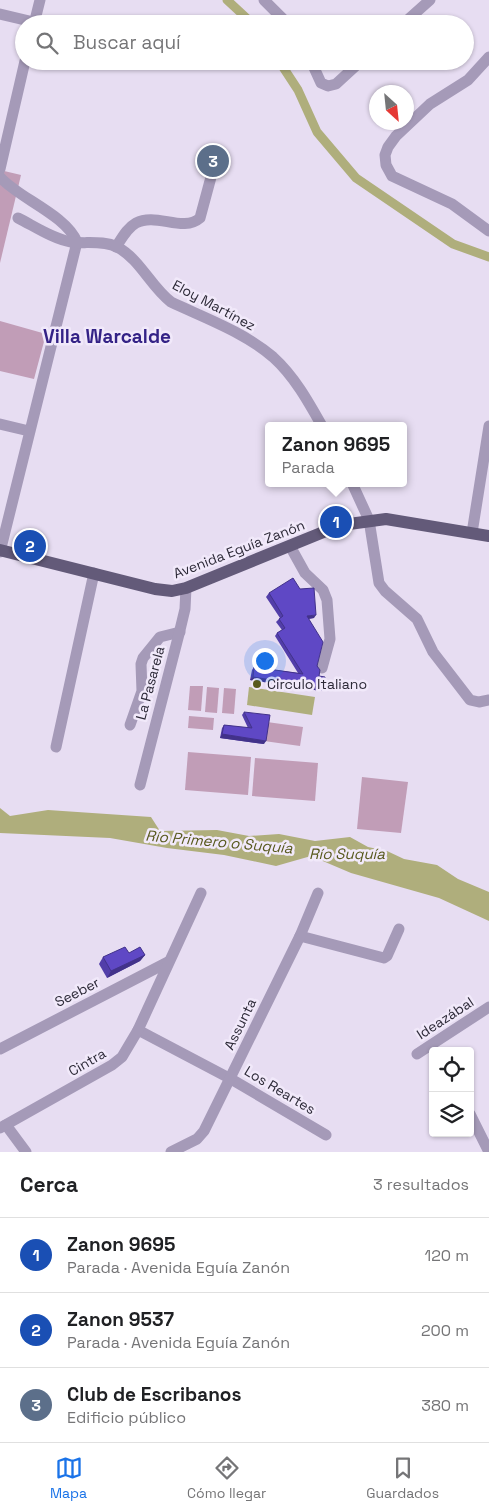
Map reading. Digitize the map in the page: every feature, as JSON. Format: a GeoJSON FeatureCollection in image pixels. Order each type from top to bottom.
{"type":"FeatureCollection","features":[{"type":"Feature","properties":{"kind":"main road","name":"Avenida Eguía Zanón"},"geometry":{"type":"LineString","coordinates":[[0,550],[155,589],[172,590],[186,588],[348,524],[369,520],[386,520],[489,536]]}},
{"type":"Feature","properties":{"kind":"street"},"geometry":{"type":"LineString","coordinates":[[38,15],[40,0]]}},
{"type":"Feature","properties":{"kind":"street"},"geometry":{"type":"LineString","coordinates":[[264,0],[279,15]]}},
{"type":"Feature","properties":{"kind":"street"},"geometry":{"type":"LineString","coordinates":[[413,15],[430,0]]}},
{"type":"Feature","properties":{"kind":"street"},"geometry":{"type":"LineString","coordinates":[[0,14],[15,18]]}},
{"type":"Feature","properties":{"kind":"street"},"geometry":{"type":"LineString","coordinates":[[489,57],[468,80],[430,104],[396,136],[385,154],[386,165],[392,176],[452,204],[489,231]]}},
{"type":"Feature","properties":{"kind":"street"},"geometry":{"type":"LineString","coordinates":[[0,169],[23,70]]}},
{"type":"Feature","properties":{"kind":"street"},"geometry":{"type":"LineString","coordinates":[[315,70],[321,82],[328,86],[336,84],[351,70]]}},
{"type":"Feature","properties":{"kind":"street"},"geometry":{"type":"LineString","coordinates":[[116,247],[126,232],[142,221],[155,219],[188,224],[196,222],[200,218],[214,166]]}},
{"type":"Feature","properties":{"kind":"street"},"geometry":{"type":"LineString","coordinates":[[0,177],[57,220],[74,236],[77,242],[0,550]]}},
{"type":"Feature","properties":{"kind":"street","name":"Eloy Martínez"},"geometry":{"type":"LineString","coordinates":[[18,218],[63,239],[116,247],[141,268],[163,296],[171,302],[240,334],[272,357],[296,384],[320,422]]}},
{"type":"Feature","properties":{"kind":"street"},"geometry":{"type":"LineString","coordinates":[[0,424],[29,431]]}},
{"type":"Feature","properties":{"kind":"street"},"geometry":{"type":"LineString","coordinates":[[472,533],[489,426]]}},
{"type":"Feature","properties":{"kind":"street"},"geometry":{"type":"LineString","coordinates":[[354,487],[369,520],[379,583],[385,592],[417,618],[433,652],[470,700],[479,702],[489,700]]}},
{"type":"Feature","properties":{"kind":"street"},"geometry":{"type":"LineString","coordinates":[[290,546],[306,573],[323,590],[328,600],[330,639],[322,668]]}},
{"type":"Feature","properties":{"kind":"street"},"geometry":{"type":"LineString","coordinates":[[56,747],[94,573]]}},
{"type":"Feature","properties":{"kind":"street","name":"La Pasarela"},"geometry":{"type":"LineString","coordinates":[[140,786],[180,632],[185,609],[186,588]]}},
{"type":"Feature","properties":{"kind":"street"},"geometry":{"type":"LineString","coordinates":[[130,725],[142,691],[141,664],[143,658],[160,637],[180,632]]}},
{"type":"Feature","properties":{"kind":"street","name":"Assunta"},"geometry":{"type":"LineString","coordinates":[[170,1152],[201,1135],[231,1079],[300,936],[318,892]]}},
{"type":"Feature","properties":{"kind":"street","name":"Cintra"},"geometry":{"type":"LineString","coordinates":[[3,1127],[118,1061],[138,1030],[201,893]]}},
{"type":"Feature","properties":{"kind":"street"},"geometry":{"type":"LineString","coordinates":[[300,936],[384,958],[387,956],[399,929]]}},
{"type":"Feature","properties":{"kind":"street","name":"Seeber"},"geometry":{"type":"LineString","coordinates":[[0,1049],[168,962]]}},
{"type":"Feature","properties":{"kind":"street","name":"Ideazábal"},"geometry":{"type":"LineString","coordinates":[[416,1054],[436,1046],[489,1007]]}},
{"type":"Feature","properties":{"kind":"street","name":"Los Reartes"},"geometry":{"type":"LineString","coordinates":[[138,1030],[231,1079],[326,1135]]}},
{"type":"Feature","properties":{"kind":"street"},"geometry":{"type":"LineString","coordinates":[[474,1122],[489,1152]]}},
{"type":"Feature","properties":{"kind":"street"},"geometry":{"type":"LineString","coordinates":[[3,1127],[26,1152]]}},
{"type":"Feature","properties":{"kind":"shaded area"},"geometry":{"type":"Polygon","coordinates":[[[0,170],[21,175],[0,263],[0,170]]]}},
{"type":"Feature","properties":{"kind":"shaded area"},"geometry":{"type":"Polygon","coordinates":[[[0,321],[46,334],[34,379],[0,371],[0,321]]]}},
{"type":"Feature","properties":{"kind":"shaded area"},"geometry":{"type":"Polygon","coordinates":[[[190,686],[203,686],[201,711],[188,710],[190,686]]]}},
{"type":"Feature","properties":{"kind":"shaded area"},"geometry":{"type":"Polygon","coordinates":[[[207,687],[219,688],[217,713],[205,712],[207,687]]]}},
{"type":"Feature","properties":{"kind":"shaded area"},"geometry":{"type":"Polygon","coordinates":[[[224,688],[236,689],[234,714],[222,713],[224,688]]]}},
{"type":"Feature","properties":{"kind":"shaded area"},"geometry":{"type":"Polygon","coordinates":[[[189,716],[214,718],[213,730],[188,728],[189,716]]]}},
{"type":"Feature","properties":{"kind":"shaded area"},"geometry":{"type":"Polygon","coordinates":[[[267,722],[303,727],[300,746],[264,741],[267,722]]]}},
{"type":"Feature","properties":{"kind":"shaded area"},"geometry":{"type":"Polygon","coordinates":[[[188,752],[251,757],[248,795],[185,790],[188,752]]]}},
{"type":"Feature","properties":{"kind":"shaded area"},"geometry":{"type":"Polygon","coordinates":[[[255,758],[318,763],[315,801],[252,796],[255,758]]]}},
{"type":"Feature","properties":{"kind":"shaded area"},"geometry":{"type":"Polygon","coordinates":[[[362,777],[408,782],[401,833],[357,829],[362,777]]]}},
{"type":"Feature","properties":{"kind":"water"},"geometry":{"type":"Polygon","coordinates":[[[249,687],[315,697],[312,715],[247,705],[249,687]]]}},
{"type":"Feature","properties":{"kind":"water","name":"Río Suquía"},"geometry":{"type":"Polygon","coordinates":[[[0,808],[10,816],[48,810],[151,817],[160,831],[217,830],[249,836],[279,834],[315,841],[350,837],[368,847],[387,851],[404,859],[437,865],[458,879],[489,892],[489,921],[439,898],[351,873],[311,856],[276,866],[224,855],[110,838],[0,833],[0,808]]]}},
{"type":"Feature","properties":{"kind":"building"},"geometry":{"type":"Polygon","coordinates":[[[293,578],[300,589],[314,588],[316,615],[307,616],[323,642],[317,666],[320,670],[319,676],[325,677],[323,688],[253,677],[254,667],[303,674],[277,633],[285,628],[279,619],[283,616],[269,593],[293,578]]]}},
{"type":"Feature","properties":{"kind":"building"},"geometry":{"type":"Polygon","coordinates":[[[244,712],[270,715],[266,741],[222,734],[224,725],[252,728],[244,712]]]}},
{"type":"Feature","properties":{"kind":"building"},"geometry":{"type":"Polygon","coordinates":[[[125,947],[129,953],[140,947],[145,955],[111,971],[103,957],[125,947]]]}},
{"type":"Feature","properties":{"kind":"waterway"},"geometry":{"type":"LineString","coordinates":[[227,0],[243,15]]}},
{"type":"Feature","properties":{"kind":"waterway"},"geometry":{"type":"LineString","coordinates":[[285,70],[298,90],[317,132],[356,178],[453,244],[489,257]]}},
{"type":"Feature","properties":{"kind":"place","name":"Club de Escribanos"},"geometry":{"type":"Point","coordinates":[213,161]}},
{"type":"Feature","properties":{"kind":"place","name":"Zanon 9695"},"geometry":{"type":"Point","coordinates":[336,522]}},
{"type":"Feature","properties":{"kind":"place","name":"Zanon 9537"},"geometry":{"type":"Point","coordinates":[30,546]}},
{"type":"Feature","properties":{"kind":"place","name":"Circulo Italiano"},"geometry":{"type":"Point","coordinates":[257,684]}},
{"type":"Feature","properties":{"kind":"district","name":"Villa Warcalde"},"geometry":{"type":"Point","coordinates":[107,336]}},
{"type":"Feature","properties":{"kind":"water label","name":"Río Primero o Suquía"},"geometry":{"type":"Point","coordinates":[219,842]}}]}
